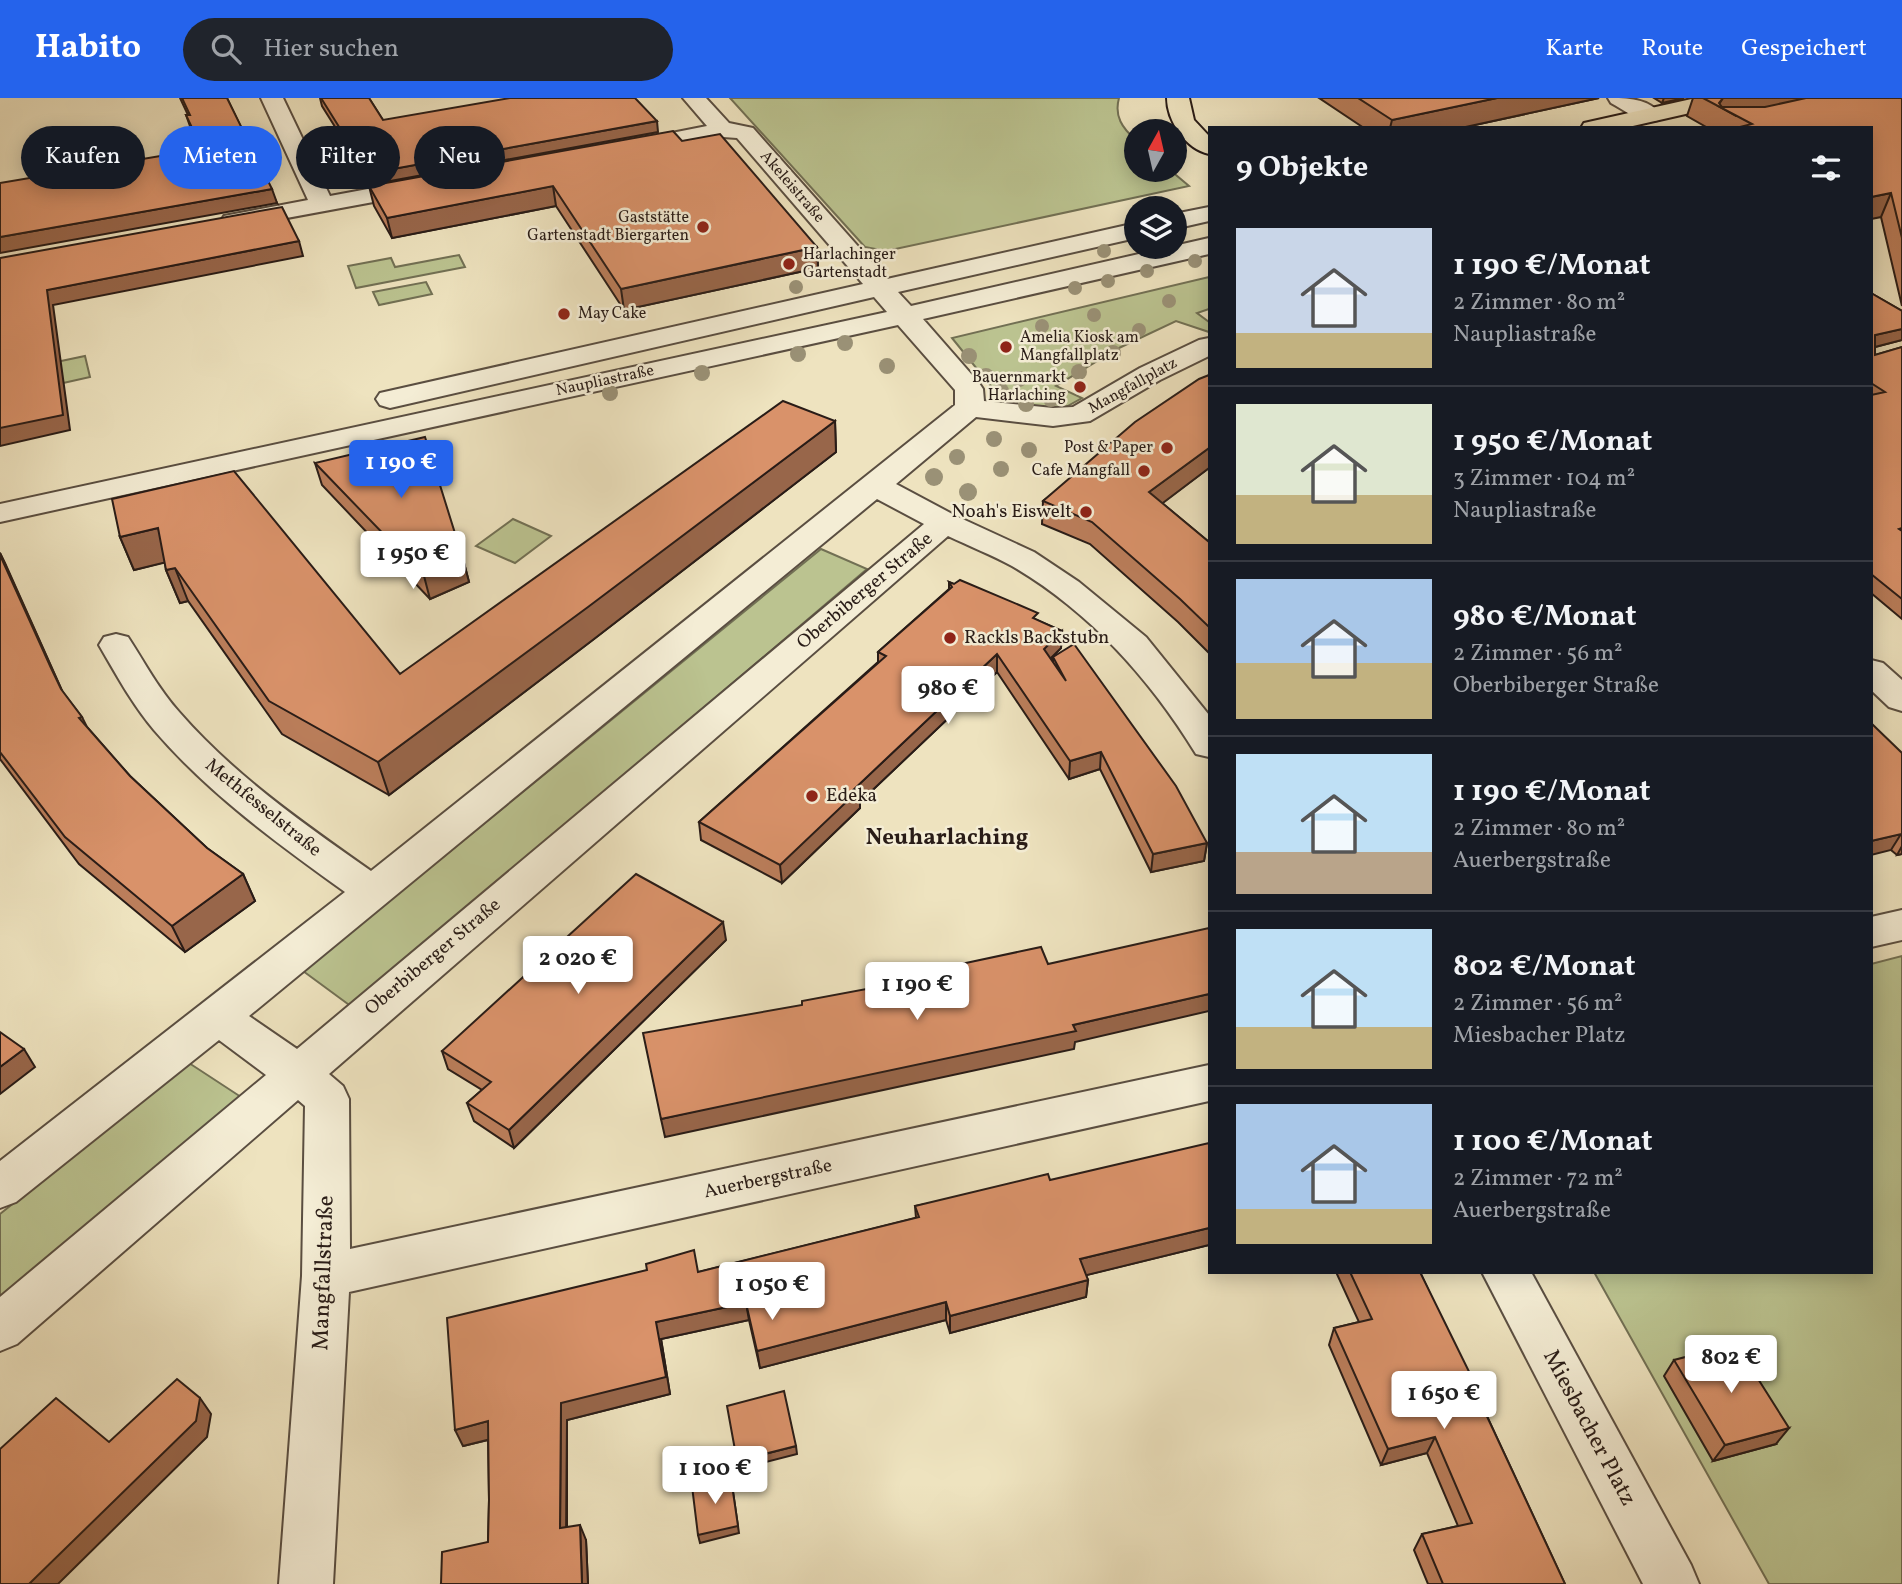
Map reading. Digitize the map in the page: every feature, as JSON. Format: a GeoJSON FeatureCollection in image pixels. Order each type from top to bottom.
{"type":"FeatureCollection","features":[{"type":"Feature","properties":{"kind":"main road"},"geometry":{"type":"LineString","coordinates":[[1178,98],[1177,111],[1186,127],[1208,146]]}},
{"type":"Feature","properties":{"kind":"main road"},"geometry":{"type":"LineString","coordinates":[[1601,126],[1726,98]]}},
{"type":"Feature","properties":{"kind":"street"},"geometry":{"type":"LineString","coordinates":[[272,98],[322,204]]}},
{"type":"Feature","properties":{"kind":"street"},"geometry":{"type":"LineString","coordinates":[[694,98],[723,130]]}},
{"type":"Feature","properties":{"kind":"street"},"geometry":{"type":"LineString","coordinates":[[1619,98],[1650,115]]}},
{"type":"Feature","properties":{"kind":"street"},"geometry":{"type":"LineString","coordinates":[[600,153],[723,130]]}},
{"type":"Feature","properties":{"kind":"street","name":"Akeleistraße"},"geometry":{"type":"LineString","coordinates":[[723,130],[745,133],[881,289]]}},
{"type":"Feature","properties":{"kind":"street"},"geometry":{"type":"LineString","coordinates":[[205,227],[414,188]]}},
{"type":"Feature","properties":{"kind":"street"},"geometry":{"type":"LineString","coordinates":[[1187,219],[1208,214]]}},
{"type":"Feature","properties":{"kind":"street","name":"Naupliastraße"},"geometry":{"type":"LineString","coordinates":[[369,404],[1124,233]]}},
{"type":"Feature","properties":{"kind":"street","name":"Naupliastraße"},"geometry":{"type":"LineString","coordinates":[[0,513],[904,316],[1208,246]]}},
{"type":"Feature","properties":{"kind":"street"},"geometry":{"type":"LineString","coordinates":[[0,1188],[218,1017],[971,408],[969,389],[881,289]]}},
{"type":"Feature","properties":{"kind":"street","name":"Mangfallplatz"},"geometry":{"type":"LineString","coordinates":[[971,408],[1053,417],[1080,415],[1150,373],[1208,346]]}},
{"type":"Feature","properties":{"kind":"street"},"geometry":{"type":"LineString","coordinates":[[0,486],[152,452]]}},
{"type":"Feature","properties":{"kind":"street","name":"Oberbiberger Straße"},"geometry":{"type":"LineString","coordinates":[[0,1328],[945,523],[877,486]]}},
{"type":"Feature","properties":{"kind":"street"},"geometry":{"type":"LineString","coordinates":[[945,523],[1023,559],[1067,589],[1134,645],[1192,716],[1208,743]]}},
{"type":"Feature","properties":{"kind":"street","name":"Methfesselstraße"},"geometry":{"type":"LineString","coordinates":[[116,645],[128,668],[166,721],[205,763],[272,820],[373,892]]}},
{"type":"Feature","properties":{"kind":"street"},"geometry":{"type":"LineString","coordinates":[[1873,673],[1902,699]]}},
{"type":"Feature","properties":{"kind":"street"},"geometry":{"type":"LineString","coordinates":[[1873,932],[1902,925]]}},
{"type":"Feature","properties":{"kind":"street","name":"Mangfallstraße"},"geometry":{"type":"LineString","coordinates":[[218,1017],[297,1073],[327,1099],[326,1276],[306,1584]]}},
{"type":"Feature","properties":{"kind":"street","name":"Auerbergstraße"},"geometry":{"type":"LineString","coordinates":[[326,1276],[1208,1083]]}},
{"type":"Feature","properties":{"kind":"street","name":"Miesbacher Platz"},"geometry":{"type":"LineString","coordinates":[[1507,1274],[1672,1584]]}},
{"type":"Feature","properties":{"kind":"green space"},"geometry":{"type":"Polygon","coordinates":[[[730,98],[1119,98],[1118,110],[1124,127],[1124,182],[1184,182],[1189,186],[1142,196],[1124,196],[1124,200],[886,251],[865,247],[730,98]]]}},
{"type":"Feature","properties":{"kind":"green space"},"geometry":{"type":"Polygon","coordinates":[[[459,255],[465,267],[356,288],[348,266],[391,258],[395,267],[459,255]]]}},
{"type":"Feature","properties":{"kind":"green space"},"geometry":{"type":"Polygon","coordinates":[[[1208,277],[1208,309],[1197,313],[1208,321],[1208,332],[1176,321],[1119,348],[1056,386],[1082,398],[1064,408],[1026,406],[998,395],[952,338],[1208,277]]]}},
{"type":"Feature","properties":{"kind":"green space"},"geometry":{"type":"Polygon","coordinates":[[[426,282],[432,294],[379,305],[373,292],[426,282]]]}},
{"type":"Feature","properties":{"kind":"green space"},"geometry":{"type":"Polygon","coordinates":[[[85,356],[90,377],[41,388],[37,366],[85,356]]]}},
{"type":"Feature","properties":{"kind":"green space"},"geometry":{"type":"Polygon","coordinates":[[[513,519],[551,536],[515,563],[476,546],[513,519]]]}},
{"type":"Feature","properties":{"kind":"green space"},"geometry":{"type":"Polygon","coordinates":[[[821,549],[867,569],[352,1007],[303,971],[821,549]]]}},
{"type":"Feature","properties":{"kind":"green space"},"geometry":{"type":"Polygon","coordinates":[[[1902,956],[1902,1584],[1769,1584],[1595,1274],[1873,1274],[1873,963],[1902,956]]]}},
{"type":"Feature","properties":{"kind":"green space"},"geometry":{"type":"Polygon","coordinates":[[[189,1063],[241,1097],[0,1298],[0,1214],[189,1063]]]}},
{"type":"Feature","properties":{"kind":"building"},"geometry":{"type":"Polygon","coordinates":[[[182,98],[227,98],[241,126],[191,126],[186,115],[190,115],[182,98]]]}},
{"type":"Feature","properties":{"kind":"building"},"geometry":{"type":"Polygon","coordinates":[[[321,98],[369,98],[383,120],[510,98],[635,98],[657,121],[505,149],[505,126],[414,126],[414,165],[400,168],[400,126],[338,126],[321,98]]]}},
{"type":"Feature","properties":{"kind":"building"},"geometry":{"type":"Polygon","coordinates":[[[1358,98],[1497,98],[1392,120],[1358,98]]]}},
{"type":"Feature","properties":{"kind":"building"},"geometry":{"type":"Polygon","coordinates":[[[1703,98],[1723,98],[1719,103],[1722,107],[1765,107],[1806,98],[1902,98],[1902,238],[1891,193],[1873,197],[1873,126],[1744,126],[1752,124],[1703,98]]]}},
{"type":"Feature","properties":{"kind":"building"},"geometry":{"type":"Polygon","coordinates":[[[673,131],[682,141],[720,134],[817,247],[621,289],[553,186],[387,218],[371,189],[400,189],[400,180],[414,178],[414,189],[505,189],[505,161],[673,131]]]}},
{"type":"Feature","properties":{"kind":"building"},"geometry":{"type":"Polygon","coordinates":[[[159,156],[159,189],[272,189],[0,237],[0,183],[21,179],[21,189],[145,189],[145,159],[159,156]]]}},
{"type":"Feature","properties":{"kind":"building"},"geometry":{"type":"Polygon","coordinates":[[[282,207],[299,241],[47,290],[63,415],[0,428],[0,258],[282,207]]]}},
{"type":"Feature","properties":{"kind":"building"},"geometry":{"type":"Polygon","coordinates":[[[1873,294],[1902,311],[1902,329],[1875,335],[1875,355],[1902,347],[1902,528],[1899,529],[1902,531],[1902,599],[1873,576],[1873,395],[1885,392],[1873,384],[1873,294]]]}},
{"type":"Feature","properties":{"kind":"building"},"geometry":{"type":"Polygon","coordinates":[[[1208,375],[1208,449],[1149,492],[1208,541],[1208,626],[1092,522],[1043,501],[1135,422],[1208,375]]]}},
{"type":"Feature","properties":{"kind":"building"},"geometry":{"type":"Polygon","coordinates":[[[783,401],[835,421],[378,762],[269,701],[175,568],[166,570],[158,528],[120,537],[112,499],[234,471],[400,674],[783,401]]]}},
{"type":"Feature","properties":{"kind":"building"},"geometry":{"type":"Polygon","coordinates":[[[425,437],[463,559],[424,576],[315,463],[425,437]]]}},
{"type":"Feature","properties":{"kind":"building"},"geometry":{"type":"Polygon","coordinates":[[[0,555],[61,689],[82,717],[79,718],[130,776],[207,848],[243,874],[172,926],[65,837],[0,752],[0,555]]]}},
{"type":"Feature","properties":{"kind":"building"},"geometry":{"type":"Polygon","coordinates":[[[960,580],[1038,613],[1033,618],[1062,631],[1044,649],[1066,681],[1053,657],[1074,644],[1176,786],[1207,843],[1153,854],[1101,752],[1070,761],[997,654],[851,792],[859,790],[780,865],[699,822],[886,656],[878,652],[952,587],[949,582],[954,584],[960,580]]]}},
{"type":"Feature","properties":{"kind":"building"},"geometry":{"type":"Polygon","coordinates":[[[1873,725],[1902,753],[1901,834],[1873,841],[1873,725]]]}},
{"type":"Feature","properties":{"kind":"building"},"geometry":{"type":"Polygon","coordinates":[[[636,874],[723,922],[509,1130],[467,1103],[491,1082],[442,1051],[636,874]]]}},
{"type":"Feature","properties":{"kind":"building"},"geometry":{"type":"Polygon","coordinates":[[[1208,928],[1208,994],[1073,1025],[1076,1031],[661,1119],[643,1033],[802,1005],[802,1001],[963,971],[961,964],[1041,947],[1048,964],[1208,928]]]}},
{"type":"Feature","properties":{"kind":"building"},"geometry":{"type":"Polygon","coordinates":[[[0,1032],[24,1049],[0,1067],[0,1032]]]}},
{"type":"Feature","properties":{"kind":"building"},"geometry":{"type":"Polygon","coordinates":[[[1208,1143],[1208,1228],[1080,1259],[1088,1280],[950,1316],[946,1302],[757,1351],[746,1303],[656,1322],[666,1377],[561,1403],[560,1528],[580,1525],[582,1584],[441,1584],[442,1552],[488,1542],[489,1500],[488,1421],[455,1430],[447,1318],[647,1270],[646,1264],[694,1250],[698,1272],[919,1217],[915,1206],[1048,1174],[1050,1180],[1208,1143]]]}},
{"type":"Feature","properties":{"kind":"building"},"geometry":{"type":"Polygon","coordinates":[[[1351,1274],[1421,1274],[1480,1394],[1477,1395],[1565,1584],[1443,1584],[1422,1534],[1472,1523],[1435,1437],[1388,1449],[1334,1328],[1372,1319],[1351,1274]]]}},
{"type":"Feature","properties":{"kind":"building"},"geometry":{"type":"Polygon","coordinates":[[[1736,1344],[1789,1428],[1725,1445],[1674,1360],[1736,1344]]]}},
{"type":"Feature","properties":{"kind":"building"},"geometry":{"type":"Polygon","coordinates":[[[177,1379],[200,1398],[196,1421],[29,1584],[0,1584],[0,1449],[56,1398],[109,1442],[177,1379]]]}},
{"type":"Feature","properties":{"kind":"building"},"geometry":{"type":"Polygon","coordinates":[[[784,1391],[796,1446],[737,1461],[727,1406],[784,1391]]]}},
{"type":"Feature","properties":{"kind":"building"},"geometry":{"type":"Polygon","coordinates":[[[731,1478],[738,1526],[698,1535],[692,1486],[731,1478]]]}},
{"type":"Feature","properties":{"kind":"place","name":"Gaststätte Gartenstadt Biergarten"},"geometry":{"type":"Point","coordinates":[703,227]}},
{"type":"Feature","properties":{"kind":"place","name":"Harlachinger Gartenstadt"},"geometry":{"type":"Point","coordinates":[789,264]}},
{"type":"Feature","properties":{"kind":"place","name":"May Cake"},"geometry":{"type":"Point","coordinates":[564,314]}},
{"type":"Feature","properties":{"kind":"place","name":"Amelia Kiosk am Mangfallplatz"},"geometry":{"type":"Point","coordinates":[1006,347]}},
{"type":"Feature","properties":{"kind":"place","name":"Bauernmarkt Harlaching"},"geometry":{"type":"Point","coordinates":[1080,387]}},
{"type":"Feature","properties":{"kind":"place","name":"Post & Paper"},"geometry":{"type":"Point","coordinates":[1167,448]}},
{"type":"Feature","properties":{"kind":"place","name":"Cafe Mangfall"},"geometry":{"type":"Point","coordinates":[1144,471]}},
{"type":"Feature","properties":{"kind":"place","name":"Noah's Eiswelt"},"geometry":{"type":"Point","coordinates":[1086,512]}},
{"type":"Feature","properties":{"kind":"place","name":"Rackls Backstubn"},"geometry":{"type":"Point","coordinates":[950,638]}},
{"type":"Feature","properties":{"kind":"place","name":"Edeka"},"geometry":{"type":"Point","coordinates":[812,796]}},
{"type":"Feature","properties":{"kind":"district","name":"Neuharlaching"},"geometry":{"type":"Point","coordinates":[947,838]}}]}
